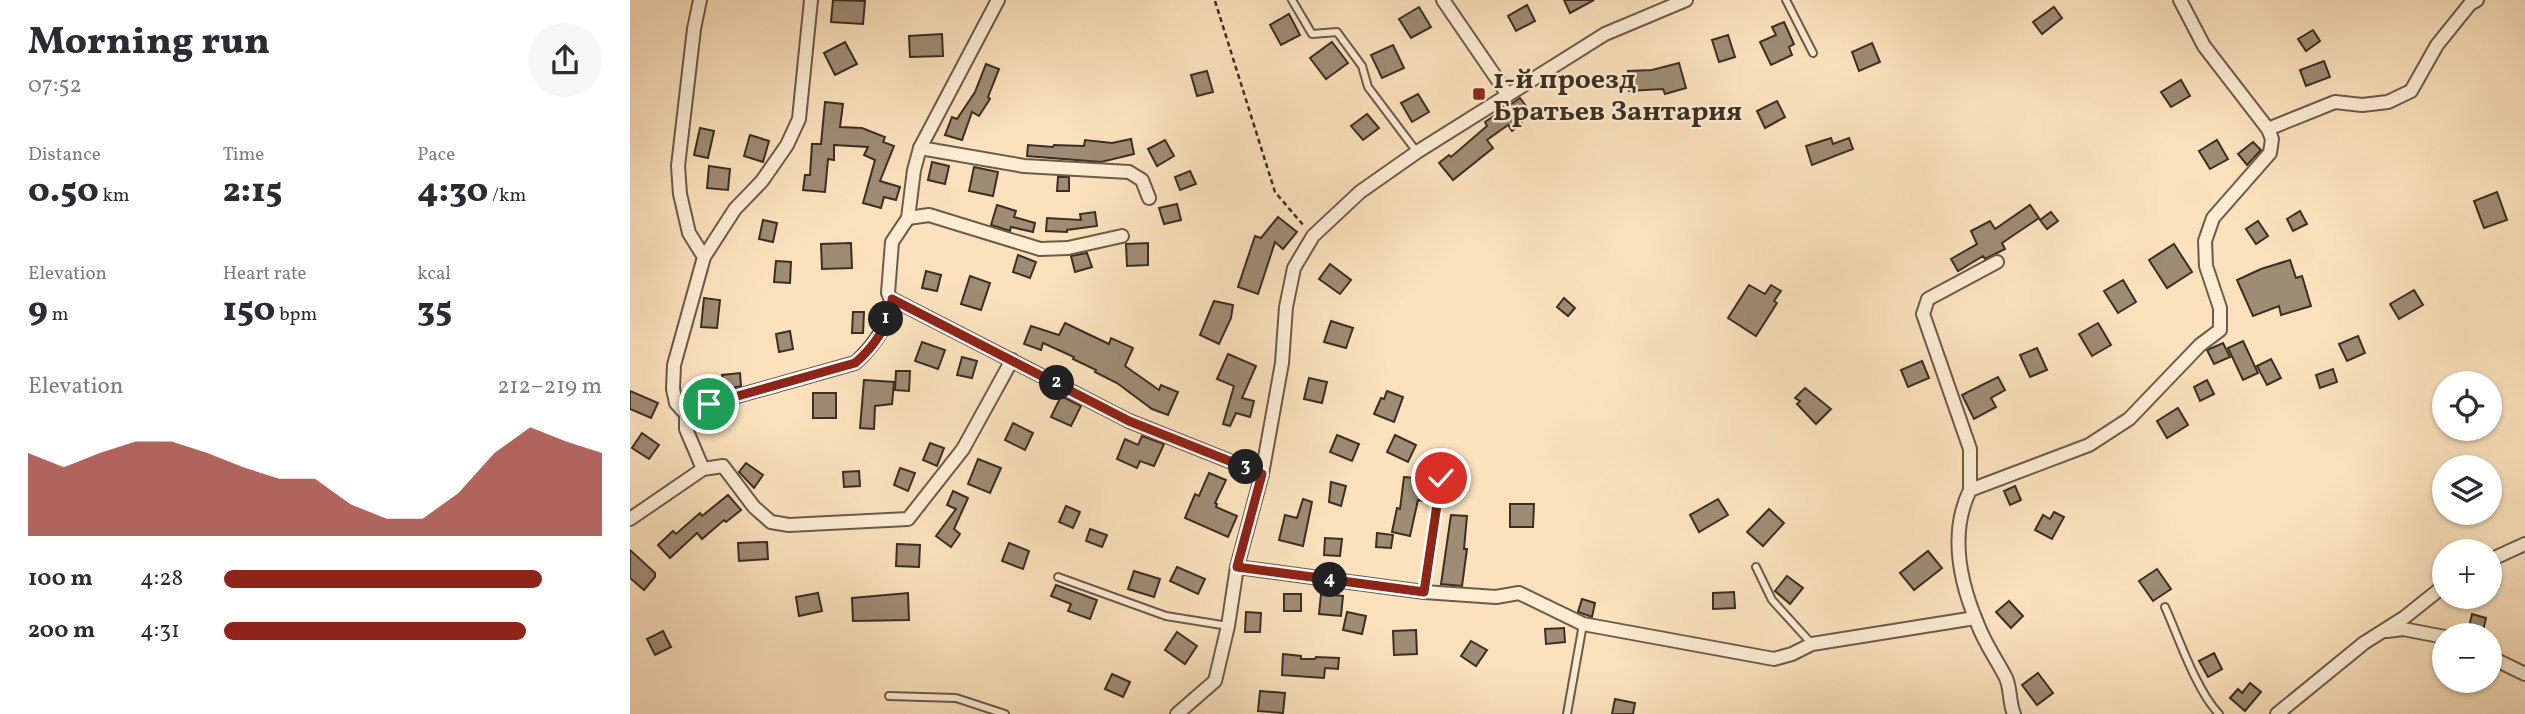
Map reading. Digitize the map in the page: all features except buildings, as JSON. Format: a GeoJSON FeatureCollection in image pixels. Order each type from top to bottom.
{"type":"FeatureCollection","features":[{"type":"Feature","properties":{"kind":"street"},"geometry":{"type":"LineString","coordinates":[[700,0],[694,29],[678,166],[680,194],[687,225],[704,257]]}},
{"type":"Feature","properties":{"kind":"street"},"geometry":{"type":"LineString","coordinates":[[703,469],[686,429],[686,414],[676,403],[673,388],[674,365],[704,257],[735,209],[762,181],[787,145],[799,119],[811,0]]}},
{"type":"Feature","properties":{"kind":"street"},"geometry":{"type":"LineString","coordinates":[[998,0],[920,148],[914,170],[908,218],[892,242],[888,293],[892,299],[1129,421],[1262,474]]}},
{"type":"Feature","properties":{"kind":"street"},"geometry":{"type":"LineString","coordinates":[[1443,0],[1508,95]]}},
{"type":"Feature","properties":{"kind":"street"},"geometry":{"type":"LineString","coordinates":[[1177,714],[1214,681],[1228,626],[1237,567],[1262,474],[1282,363],[1286,307],[1291,281],[1294,268],[1313,236],[1360,192],[1417,152],[1605,34],[1686,0]]}},
{"type":"Feature","properties":{"kind":"street"},"geometry":{"type":"LineString","coordinates":[[1969,490],[2089,446],[2129,419],[2200,345],[2220,330],[2220,309],[2206,265],[2205,241],[2213,218],[2270,153],[2272,139],[2268,129],[2204,46],[2180,0]]}},
{"type":"Feature","properties":{"kind":"street"},"geometry":{"type":"LineString","coordinates":[[2268,129],[2335,102],[2362,105],[2388,102],[2411,91],[2437,45],[2470,4],[2477,0]]}},
{"type":"Feature","properties":{"kind":"street"},"geometry":{"type":"LineString","coordinates":[[920,148],[1024,166],[1129,172],[1142,180],[1149,198]]}},
{"type":"Feature","properties":{"kind":"street"},"geometry":{"type":"LineString","coordinates":[[908,218],[929,215],[1040,249],[1068,248],[1122,236]]}},
{"type":"Feature","properties":{"kind":"street"},"geometry":{"type":"LineString","coordinates":[[1997,262],[1928,299],[1923,314],[1970,449],[1969,490],[1961,508],[1958,538],[1961,572],[1975,618],[2007,681],[2014,714]]}},
{"type":"Feature","properties":{"kind":"street"},"geometry":{"type":"LineString","coordinates":[[686,414],[709,404],[855,363],[869,351],[878,336],[892,308],[892,299]]}},
{"type":"Feature","properties":{"kind":"street"},"geometry":{"type":"LineString","coordinates":[[630,519],[703,469],[723,466],[754,507],[771,522],[789,525],[908,519],[963,449],[1012,360]]}},
{"type":"Feature","properties":{"kind":"street"},"geometry":{"type":"LineString","coordinates":[[2502,555],[2525,544]]}},
{"type":"Feature","properties":{"kind":"street"},"geometry":{"type":"LineString","coordinates":[[1237,567],[1424,592],[1496,597],[1519,593],[1583,624],[1774,659],[1812,644],[1975,618]]}},
{"type":"Feature","properties":{"kind":"street"},"geometry":{"type":"LineString","coordinates":[[2277,714],[2364,643],[2405,617],[2432,595]]}},
{"type":"Feature","properties":{"kind":"street"},"geometry":{"type":"LineString","coordinates":[[2381,632],[2403,629],[2432,635]]}},
{"type":"Feature","properties":{"kind":"street"},"geometry":{"type":"LineString","coordinates":[[2502,663],[2525,674]]}},
{"type":"Feature","properties":{"kind":"lane"},"geometry":{"type":"LineString","coordinates":[[1292,0],[1312,34],[1337,32],[1362,66],[1368,87],[1417,152]]}},
{"type":"Feature","properties":{"kind":"lane"},"geometry":{"type":"LineString","coordinates":[[1786,0],[1813,53]]}},
{"type":"Feature","properties":{"kind":"lane"},"geometry":{"type":"LineString","coordinates":[[1424,592],[1441,478]]}},
{"type":"Feature","properties":{"kind":"lane"},"geometry":{"type":"LineString","coordinates":[[1756,567],[1772,600],[1812,644]]}},
{"type":"Feature","properties":{"kind":"lane"},"geometry":{"type":"LineString","coordinates":[[1058,577],[1166,616],[1228,626]]}},
{"type":"Feature","properties":{"kind":"lane"},"geometry":{"type":"LineString","coordinates":[[2165,607],[2193,671],[2219,714]]}},
{"type":"Feature","properties":{"kind":"lane"},"geometry":{"type":"LineString","coordinates":[[1567,714],[1583,624]]}},
{"type":"Feature","properties":{"kind":"lane"},"geometry":{"type":"LineString","coordinates":[[889,696],[956,698],[1005,714]]}},
{"type":"Feature","properties":{"kind":"path"},"geometry":{"type":"LineString","coordinates":[[1215,1],[1275,192],[1313,236]]}},
{"type":"Feature","properties":{"kind":"place","name":"1-й проезд Братьев Зантария"},"geometry":{"type":"Point","coordinates":[1479,94]}},
{"type":"Feature","properties":{"kind":"route"},"geometry":{"type":"LineString","coordinates":[[709,404],[855,363],[869,351],[878,336],[892,308],[892,299],[1129,421],[1262,474],[1237,567],[1424,592],[1441,478]]}}]}
